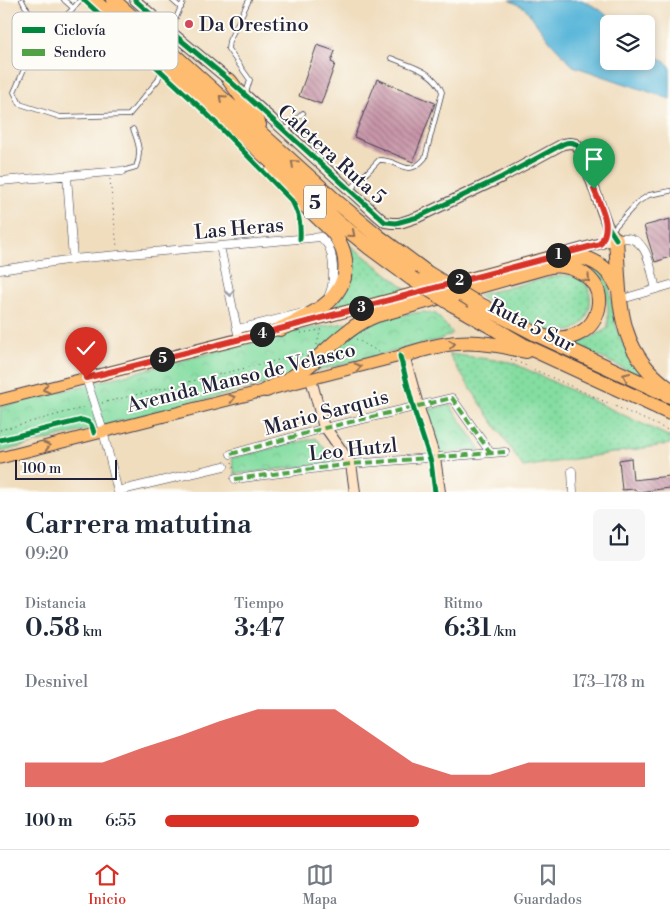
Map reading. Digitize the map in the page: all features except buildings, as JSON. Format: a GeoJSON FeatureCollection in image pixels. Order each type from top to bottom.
{"type":"FeatureCollection","features":[{"type":"Feature","properties":{"kind":"highway","name":"Ruta 5 Sur"},"geometry":{"type":"LineString","coordinates":[[93,0],[106,12]]}},
{"type":"Feature","properties":{"kind":"highway","name":"Ruta 5 Sur"},"geometry":{"type":"LineString","coordinates":[[113,0],[126,12]]}},
{"type":"Feature","properties":{"kind":"highway","name":"Ruta 5 Sur"},"geometry":{"type":"LineString","coordinates":[[178,58],[355,217],[426,272],[473,301],[538,335],[670,396]]}},
{"type":"Feature","properties":{"kind":"highway","name":"Ruta 5 Sur"},"geometry":{"type":"LineString","coordinates":[[171,70],[338,222],[368,247],[411,278],[489,326],[548,357],[670,413]]}},
{"type":"Feature","properties":{"kind":"highway"},"geometry":{"type":"LineString","coordinates":[[230,82],[271,142]]}},
{"type":"Feature","properties":{"kind":"highway"},"geometry":{"type":"LineString","coordinates":[[224,119],[279,181],[333,232],[344,252],[346,261],[344,276],[337,294],[313,313],[280,329]]}},
{"type":"Feature","properties":{"kind":"highway"},"geometry":{"type":"LineString","coordinates":[[612,232],[625,295],[624,324],[632,347],[648,371],[670,389]]}},
{"type":"Feature","properties":{"kind":"highway"},"geometry":{"type":"LineString","coordinates":[[557,255],[581,256],[595,261],[608,271],[625,295]]}},
{"type":"Feature","properties":{"kind":"highway"},"geometry":{"type":"LineString","coordinates":[[266,390],[293,377],[310,365],[345,333],[364,320],[377,315],[550,266],[568,266],[584,274],[593,283],[599,301],[591,322],[578,334],[567,338],[555,340],[538,335]]}},
{"type":"Feature","properties":{"kind":"highway"},"geometry":{"type":"LineString","coordinates":[[404,355],[441,345],[459,343],[495,346],[548,357]]}},
{"type":"Feature","properties":{"kind":"main road","name":"Avenida Manso de Velasco"},"geometry":{"type":"LineString","coordinates":[[0,400],[238,335],[280,329],[557,255]]}},
{"type":"Feature","properties":{"kind":"main road","name":"Avenida Manso de Velasco"},"geometry":{"type":"LineString","coordinates":[[310,365],[390,358],[404,355]]}},
{"type":"Feature","properties":{"kind":"main road","name":"Avenida Manso de Velasco"},"geometry":{"type":"LineString","coordinates":[[0,458],[266,390]]}},
{"type":"Feature","properties":{"kind":"street","name":"Caletera Ruta 5"},"geometry":{"type":"LineString","coordinates":[[135,0],[148,12]]}},
{"type":"Feature","properties":{"kind":"street","name":"Caletera Ruta 5"},"geometry":{"type":"LineString","coordinates":[[178,39],[245,95],[382,220],[400,223],[418,217],[483,187],[563,144],[574,143],[579,147],[612,232]]}},
{"type":"Feature","properties":{"kind":"street"},"geometry":{"type":"LineString","coordinates":[[0,181],[122,171]]}},
{"type":"Feature","properties":{"kind":"street"},"geometry":{"type":"LineString","coordinates":[[67,176],[73,259]]}},
{"type":"Feature","properties":{"kind":"street"},"geometry":{"type":"LineString","coordinates":[[600,244],[605,236],[612,232],[624,238],[633,239],[646,250],[656,289]]}},
{"type":"Feature","properties":{"kind":"street","name":"Avenida Manso de Velasco"},"geometry":{"type":"LineString","coordinates":[[557,255],[600,244],[612,232]]}},
{"type":"Feature","properties":{"kind":"street","name":"Las Heras"},"geometry":{"type":"LineString","coordinates":[[0,270],[73,259],[321,237],[328,246],[333,275],[331,291],[325,300],[311,310],[238,335]]}},
{"type":"Feature","properties":{"kind":"street"},"geometry":{"type":"LineString","coordinates":[[220,246],[238,335]]}},
{"type":"Feature","properties":{"kind":"street"},"geometry":{"type":"LineString","coordinates":[[625,295],[670,285]]}},
{"type":"Feature","properties":{"kind":"street"},"geometry":{"type":"LineString","coordinates":[[404,355],[435,458],[440,492]]}},
{"type":"Feature","properties":{"kind":"street"},"geometry":{"type":"LineString","coordinates":[[310,365],[325,428],[351,464],[355,492]]}},
{"type":"Feature","properties":{"kind":"street"},"geometry":{"type":"LineString","coordinates":[[86,378],[103,431],[118,491],[224,466]]}},
{"type":"Feature","properties":{"kind":"street","name":"Mario Sarquis"},"geometry":{"type":"LineString","coordinates":[[231,454],[325,428],[452,398],[490,452]]}},
{"type":"Feature","properties":{"kind":"street","name":"Leo Hutzl"},"geometry":{"type":"LineString","coordinates":[[235,479],[351,464],[505,452]]}},
{"type":"Feature","properties":{"kind":"street"},"geometry":{"type":"LineString","coordinates":[[572,471],[574,492]]}},
{"type":"Feature","properties":{"kind":"lane"},"geometry":{"type":"LineString","coordinates":[[22,0],[30,12]]}},
{"type":"Feature","properties":{"kind":"lane"},"geometry":{"type":"LineString","coordinates":[[64,0],[73,8]]}},
{"type":"Feature","properties":{"kind":"lane"},"geometry":{"type":"LineString","coordinates":[[69,12],[80,0]]}},
{"type":"Feature","properties":{"kind":"lane"},"geometry":{"type":"LineString","coordinates":[[172,0],[181,8]]}},
{"type":"Feature","properties":{"kind":"lane"},"geometry":{"type":"LineString","coordinates":[[178,15],[184,0]]}},
{"type":"Feature","properties":{"kind":"lane"},"geometry":{"type":"LineString","coordinates":[[245,95],[250,80],[228,49],[229,40],[249,0]]}},
{"type":"Feature","properties":{"kind":"lane"},"geometry":{"type":"LineString","coordinates":[[350,190],[379,160],[410,169],[417,166],[425,158],[442,92],[440,84],[431,75],[392,58]]}},
{"type":"Feature","properties":{"kind":"lane"},"geometry":{"type":"LineString","coordinates":[[24,70],[14,92],[20,104],[60,117],[129,115],[158,80],[162,70]]}},
{"type":"Feature","properties":{"kind":"lane"},"geometry":{"type":"LineString","coordinates":[[284,131],[303,113]]}},
{"type":"Feature","properties":{"kind":"lane"},"geometry":{"type":"LineString","coordinates":[[122,171],[136,167],[139,160],[139,147],[133,129]]}},
{"type":"Feature","properties":{"kind":"lane"},"geometry":{"type":"LineString","coordinates":[[612,232],[643,198],[670,190]]}},
{"type":"Feature","properties":{"kind":"path"},"geometry":{"type":"LineString","coordinates":[[109,172],[118,255]]}},
{"type":"Feature","properties":{"kind":"path"},"geometry":{"type":"LineString","coordinates":[[0,430],[95,405],[310,365],[323,318]]}},
{"type":"Feature","properties":{"kind":"path"},"geometry":{"type":"LineString","coordinates":[[345,333],[390,358]]}},
{"type":"Feature","properties":{"kind":"path"},"geometry":{"type":"LineString","coordinates":[[505,357],[519,361],[670,431]]}},
{"type":"Feature","properties":{"kind":"path"},"geometry":{"type":"LineString","coordinates":[[231,454],[235,479]]}},
{"type":"Feature","properties":{"kind":"green space"},"geometry":{"type":"Polygon","coordinates":[[[346,242],[408,290],[334,307],[346,291],[346,242]]]}},
{"type":"Feature","properties":{"kind":"green space"},"geometry":{"type":"Polygon","coordinates":[[[583,263],[600,267],[609,285],[615,322],[621,340],[630,357],[648,380],[573,344],[593,337],[608,328],[608,306],[604,288],[583,263]]]}},
{"type":"Feature","properties":{"kind":"green space"},"geometry":{"type":"Polygon","coordinates":[[[568,275],[579,278],[585,283],[590,297],[588,313],[579,326],[571,331],[547,331],[477,295],[552,277],[568,275]]]}},
{"type":"Feature","properties":{"kind":"green space"},"geometry":{"type":"Polygon","coordinates":[[[423,312],[436,314],[453,334],[438,340],[0,452],[0,407],[305,329],[423,312]]]}},
{"type":"Feature","properties":{"kind":"green space"},"geometry":{"type":"Polygon","coordinates":[[[449,354],[511,362],[670,437],[670,444],[523,467],[449,354]]]}},
{"type":"Feature","properties":{"kind":"green space"},"geometry":{"type":"Polygon","coordinates":[[[450,405],[480,449],[438,454],[425,410],[450,405]]]}},
{"type":"Feature","properties":{"kind":"green space"},"geometry":{"type":"Polygon","coordinates":[[[316,438],[337,463],[235,474],[232,458],[316,438]]]}},
{"type":"Feature","properties":{"kind":"water"},"geometry":{"type":"Polygon","coordinates":[[[509,0],[582,0],[599,9],[606,15],[600,15],[600,70],[655,70],[655,54],[670,66],[670,99],[573,66],[550,41],[525,8],[509,0]]]}},
{"type":"Feature","properties":{"kind":"marked path"},"geometry":{"type":"LineString","coordinates":[[231,454],[325,428],[452,398],[490,452]]}},
{"type":"Feature","properties":{"kind":"marked path"},"geometry":{"type":"LineString","coordinates":[[235,479],[351,464],[505,452]]}},
{"type":"Feature","properties":{"kind":"cycle path"},"geometry":{"type":"LineString","coordinates":[[84,0],[97,12]]}},
{"type":"Feature","properties":{"kind":"cycle path"},"geometry":{"type":"LineString","coordinates":[[135,0],[149,12]]}},
{"type":"Feature","properties":{"kind":"cycle path"},"geometry":{"type":"LineString","coordinates":[[178,38],[230,81],[385,222],[396,223],[418,217],[570,142],[577,145],[580,149],[607,225],[616,239]]}},
{"type":"Feature","properties":{"kind":"cycle path"},"geometry":{"type":"LineString","coordinates":[[160,70],[203,110],[292,201],[299,219],[300,239]]}},
{"type":"Feature","properties":{"kind":"cycle path"},"geometry":{"type":"LineString","coordinates":[[400,356],[414,410],[431,462],[435,492]]}},
{"type":"Feature","properties":{"kind":"cycle path"},"geometry":{"type":"LineString","coordinates":[[0,440],[82,420],[91,424],[94,433]]}},
{"type":"Feature","properties":{"kind":"place","name":"Da Orestino"},"geometry":{"type":"Point","coordinates":[189,24]}},
{"type":"Feature","properties":{"kind":"route"},"geometry":{"type":"LineString","coordinates":[[86,378],[280,329],[600,244],[605,236],[607,225],[594,189]]}}]}
